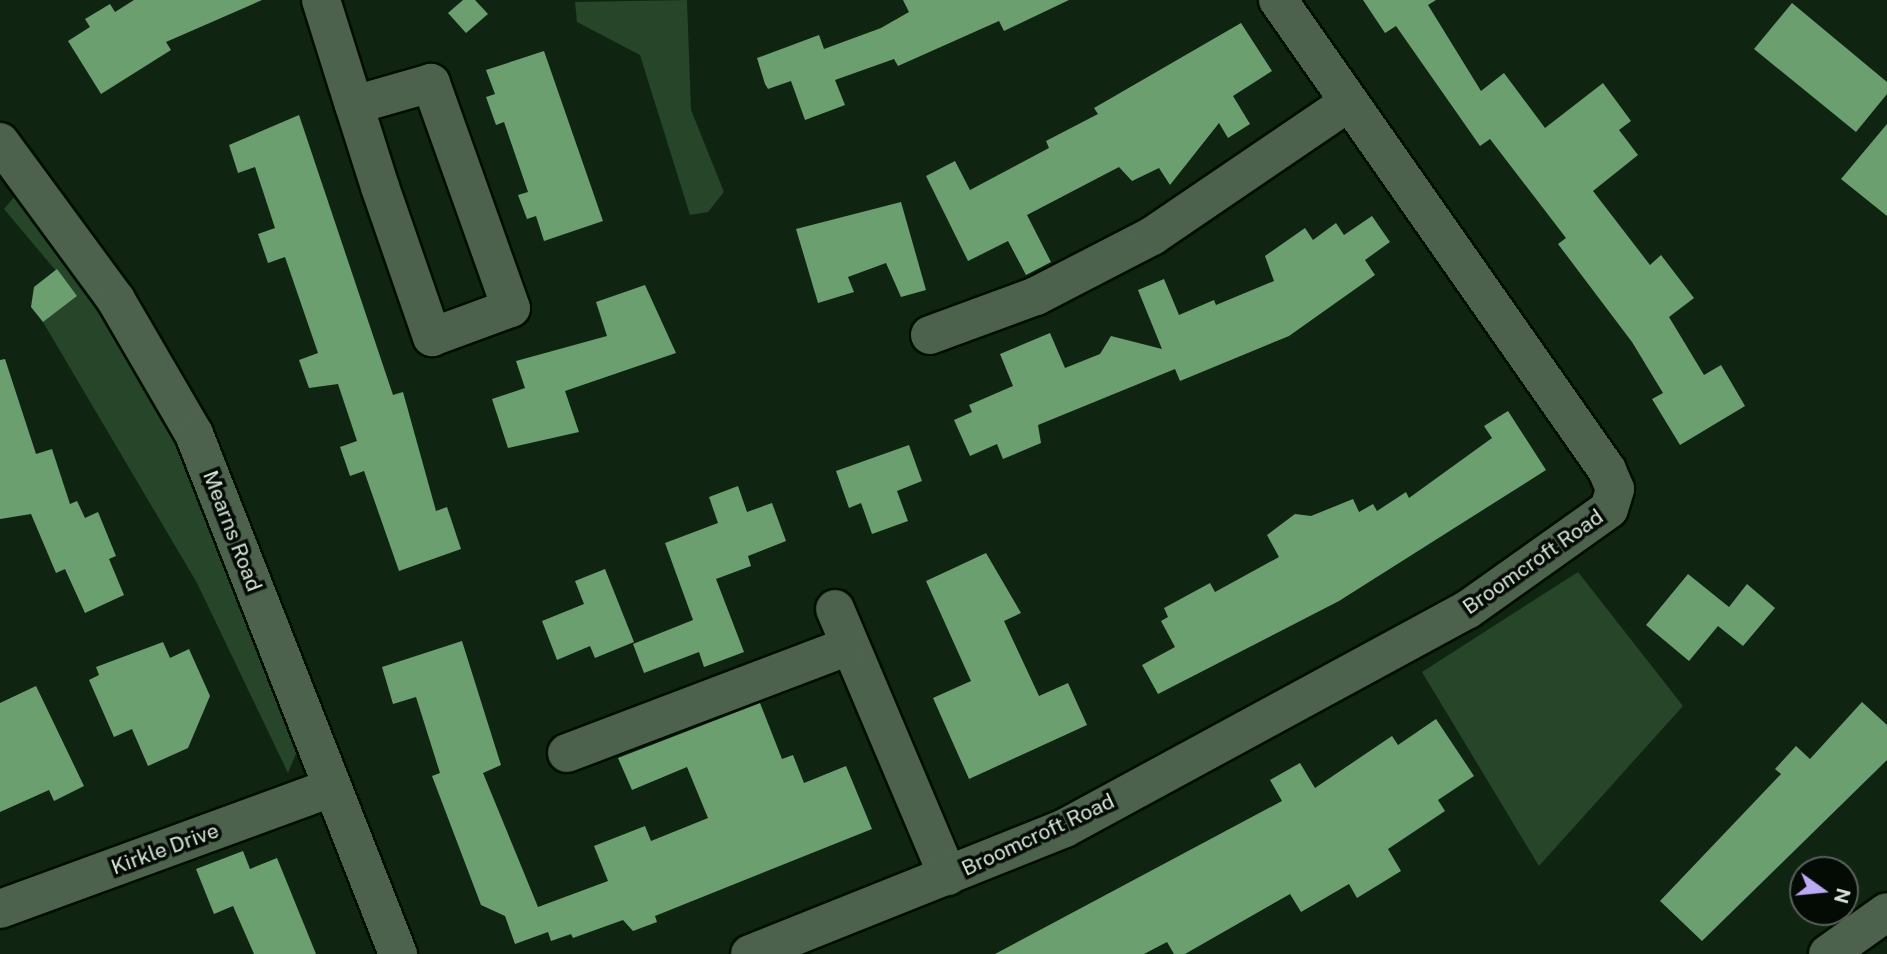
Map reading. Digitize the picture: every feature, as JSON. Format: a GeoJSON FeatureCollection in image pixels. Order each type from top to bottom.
{"type":"FeatureCollection","features":[{"type":"Feature","properties":{"kind":"street"},"geometry":{"type":"LineString","coordinates":[[321,0],[354,105],[432,337],[511,307],[431,83],[354,105]]}},
{"type":"Feature","properties":{"kind":"street","name":"Broomcroft Road"},"geometry":{"type":"LineString","coordinates":[[750,954],[1065,828],[1311,698],[1467,610],[1609,509],[1615,489],[1608,470],[1278,0]]}},
{"type":"Feature","properties":{"kind":"street"},"geometry":{"type":"LineString","coordinates":[[930,333],[1036,296],[1152,236],[1348,103]]}},
{"type":"Feature","properties":{"kind":"street","name":"Mearns Road"},"geometry":{"type":"LineString","coordinates":[[0,142],[116,300],[194,434],[330,788],[398,954]]}},
{"type":"Feature","properties":{"kind":"street","name":"Broomcroft Road"},"geometry":{"type":"LineString","coordinates":[[835,609],[846,647],[948,876]]}},
{"type":"Feature","properties":{"kind":"street"},"geometry":{"type":"LineString","coordinates":[[567,753],[846,647]]}},
{"type":"Feature","properties":{"kind":"street","name":"Kirkle Drive"},"geometry":{"type":"LineString","coordinates":[[0,909],[330,788]]}},
{"type":"Feature","properties":{"kind":"street"},"geometry":{"type":"LineString","coordinates":[[1828,954],[1887,912]]}},
{"type":"Feature","properties":{"kind":"green space"},"geometry":{"type":"Polygon","coordinates":[[[687,0],[691,110],[724,192],[708,212],[690,215],[640,55],[577,22],[575,2],[687,0]]]}},
{"type":"Feature","properties":{"kind":"green space"},"geometry":{"type":"Polygon","coordinates":[[[14,197],[61,249],[129,345],[176,438],[298,749],[288,773],[197,583],[43,322],[77,296],[4,209],[14,197]]]}},
{"type":"Feature","properties":{"kind":"green space"},"geometry":{"type":"Polygon","coordinates":[[[1578,572],[1683,706],[1539,866],[1422,672],[1578,572]]]}},
{"type":"Feature","properties":{"kind":"building"},"geometry":{"type":"Polygon","coordinates":[[[134,0],[262,0],[166,42],[171,50],[101,94],[68,41],[90,27],[85,19],[110,4],[115,12],[134,0]]]}},
{"type":"Feature","properties":{"kind":"building"},"geometry":{"type":"Polygon","coordinates":[[[463,0],[475,0],[488,14],[466,33],[448,13],[463,0]]]}},
{"type":"Feature","properties":{"kind":"building"},"geometry":{"type":"Polygon","coordinates":[[[903,0],[1069,0],[1004,31],[999,21],[898,66],[894,59],[835,80],[845,105],[805,120],[791,81],[768,89],[757,58],[819,35],[824,49],[881,28],[909,12],[903,0]]]}},
{"type":"Feature","properties":{"kind":"building"},"geometry":{"type":"Polygon","coordinates":[[[1363,0],[1436,0],[1428,5],[1481,91],[1504,73],[1545,128],[1603,83],[1631,121],[1619,130],[1638,155],[1593,191],[1650,265],[1661,255],[1694,298],[1669,317],[1704,375],[1721,365],[1745,406],[1680,445],[1652,399],[1663,393],[1632,342],[1558,244],[1566,238],[1490,139],[1480,146],[1396,26],[1385,33],[1363,0]]]}},
{"type":"Feature","properties":{"kind":"building"},"geometry":{"type":"Polygon","coordinates":[[[1792,3],[1887,82],[1887,94],[1856,132],[1754,49],[1792,3]]]}},
{"type":"Feature","properties":{"kind":"building"},"geometry":{"type":"Polygon","coordinates":[[[1241,23],[1272,71],[1233,96],[1250,124],[1228,138],[1219,123],[1170,185],[1159,168],[1132,181],[1119,167],[1027,215],[1051,262],[1026,275],[1008,241],[968,261],[926,176],[955,161],[970,190],[1049,148],[1046,141],[1098,114],[1094,108],[1241,23]]]}},
{"type":"Feature","properties":{"kind":"building"},"geometry":{"type":"Polygon","coordinates":[[[544,51],[603,221],[544,241],[536,216],[527,219],[518,195],[528,192],[504,122],[496,125],[486,97],[495,94],[486,70],[544,51]]]}},
{"type":"Feature","properties":{"kind":"building"},"geometry":{"type":"Polygon","coordinates":[[[299,115],[393,395],[403,392],[436,511],[447,507],[461,549],[399,571],[364,471],[350,476],[340,447],[357,441],[338,384],[309,388],[299,360],[318,353],[285,257],[268,263],[258,234],[275,228],[255,167],[238,173],[229,145],[299,115]]]}},
{"type":"Feature","properties":{"kind":"building"},"geometry":{"type":"Polygon","coordinates":[[[1887,124],[1887,216],[1841,179],[1887,124]]]}},
{"type":"Feature","properties":{"kind":"building"},"geometry":{"type":"Polygon","coordinates":[[[901,202],[926,290],[901,297],[886,263],[848,277],[854,292],[818,303],[796,229],[901,202]]]}},
{"type":"Feature","properties":{"kind":"building"},"geometry":{"type":"Polygon","coordinates":[[[1372,216],[1390,242],[1365,260],[1375,275],[1289,336],[1180,381],[1175,369],[1038,425],[1041,443],[1003,459],[997,444],[970,456],[954,420],[972,412],[969,405],[1013,386],[1000,354],[1050,333],[1065,368],[1100,354],[1111,336],[1162,349],[1138,290],[1164,279],[1179,315],[1214,300],[1216,305],[1274,281],[1265,256],[1305,228],[1313,240],[1336,223],[1344,235],[1372,216]]]}},
{"type":"Feature","properties":{"kind":"building"},"geometry":{"type":"Polygon","coordinates":[[[57,269],[77,296],[43,322],[31,307],[34,287],[57,269]]]}},
{"type":"Feature","properties":{"kind":"building"},"geometry":{"type":"Polygon","coordinates":[[[645,285],[676,353],[565,391],[579,432],[508,448],[492,399],[525,388],[516,361],[607,336],[596,302],[645,285]]]}},
{"type":"Feature","properties":{"kind":"building"},"geometry":{"type":"Polygon","coordinates":[[[5,359],[36,454],[52,449],[70,504],[77,501],[85,518],[98,512],[116,556],[109,559],[124,595],[85,613],[65,569],[56,573],[31,514],[0,519],[0,360],[5,359]]]}},
{"type":"Feature","properties":{"kind":"building"},"geometry":{"type":"Polygon","coordinates":[[[1508,411],[1546,470],[1339,601],[1158,694],[1142,665],[1175,647],[1161,621],[1168,617],[1164,608],[1210,583],[1215,592],[1279,557],[1267,535],[1295,514],[1311,516],[1353,499],[1359,512],[1373,504],[1377,511],[1406,492],[1409,498],[1492,438],[1484,426],[1508,411]]]}},
{"type":"Feature","properties":{"kind":"building"},"geometry":{"type":"Polygon","coordinates":[[[909,445],[922,481],[897,491],[908,521],[872,534],[861,503],[849,508],[836,471],[909,445]]]}},
{"type":"Feature","properties":{"kind":"building"},"geometry":{"type":"Polygon","coordinates":[[[738,486],[747,512],[772,503],[786,541],[748,556],[751,566],[716,579],[744,652],[704,667],[699,652],[644,673],[633,644],[693,620],[665,543],[718,523],[709,497],[738,486]]]}},
{"type":"Feature","properties":{"kind":"building"},"geometry":{"type":"Polygon","coordinates":[[[986,553],[1021,613],[1004,621],[1039,696],[1068,683],[1087,725],[969,779],[933,698],[971,681],[926,581],[986,553]]]}},
{"type":"Feature","properties":{"kind":"building"},"geometry":{"type":"Polygon","coordinates":[[[605,569],[634,642],[595,658],[590,646],[557,660],[542,621],[584,604],[575,581],[605,569]]]}},
{"type":"Feature","properties":{"kind":"building"},"geometry":{"type":"Polygon","coordinates":[[[1688,574],[1729,607],[1747,584],[1775,608],[1743,646],[1718,626],[1689,661],[1646,625],[1688,574]]]}},
{"type":"Feature","properties":{"kind":"building"},"geometry":{"type":"Polygon","coordinates":[[[462,641],[501,765],[483,773],[538,907],[608,881],[594,846],[645,826],[651,841],[708,818],[687,767],[632,790],[618,758],[760,703],[782,759],[793,755],[804,783],[846,766],[872,829],[655,916],[657,922],[633,931],[623,920],[573,938],[571,934],[551,941],[548,932],[515,944],[505,916],[481,905],[432,776],[440,773],[416,697],[393,704],[382,667],[462,641]]]}},
{"type":"Feature","properties":{"kind":"building"},"geometry":{"type":"Polygon","coordinates":[[[163,642],[170,658],[189,649],[210,696],[188,748],[148,766],[132,729],[114,737],[89,680],[99,675],[96,667],[163,642]]]}},
{"type":"Feature","properties":{"kind":"building"},"geometry":{"type":"Polygon","coordinates":[[[36,686],[84,786],[54,801],[49,790],[0,812],[0,703],[36,686]]]}},
{"type":"Feature","properties":{"kind":"building"},"geometry":{"type":"Polygon","coordinates":[[[1862,702],[1887,725],[1887,760],[1702,941],[1660,901],[1781,774],[1775,769],[1796,746],[1810,759],[1862,702]]]}},
{"type":"Feature","properties":{"kind":"building"},"geometry":{"type":"Polygon","coordinates":[[[1436,719],[1474,776],[1438,800],[1445,811],[1388,849],[1401,871],[1357,898],[1349,884],[1301,912],[1290,894],[1185,954],[1174,954],[1167,942],[1144,954],[995,954],[1282,801],[1270,780],[1300,763],[1315,788],[1392,736],[1398,745],[1436,719]]]}},
{"type":"Feature","properties":{"kind":"building"},"geometry":{"type":"Polygon","coordinates":[[[243,851],[250,869],[277,858],[316,954],[254,954],[233,906],[214,914],[196,869],[243,851]]]}}]}
